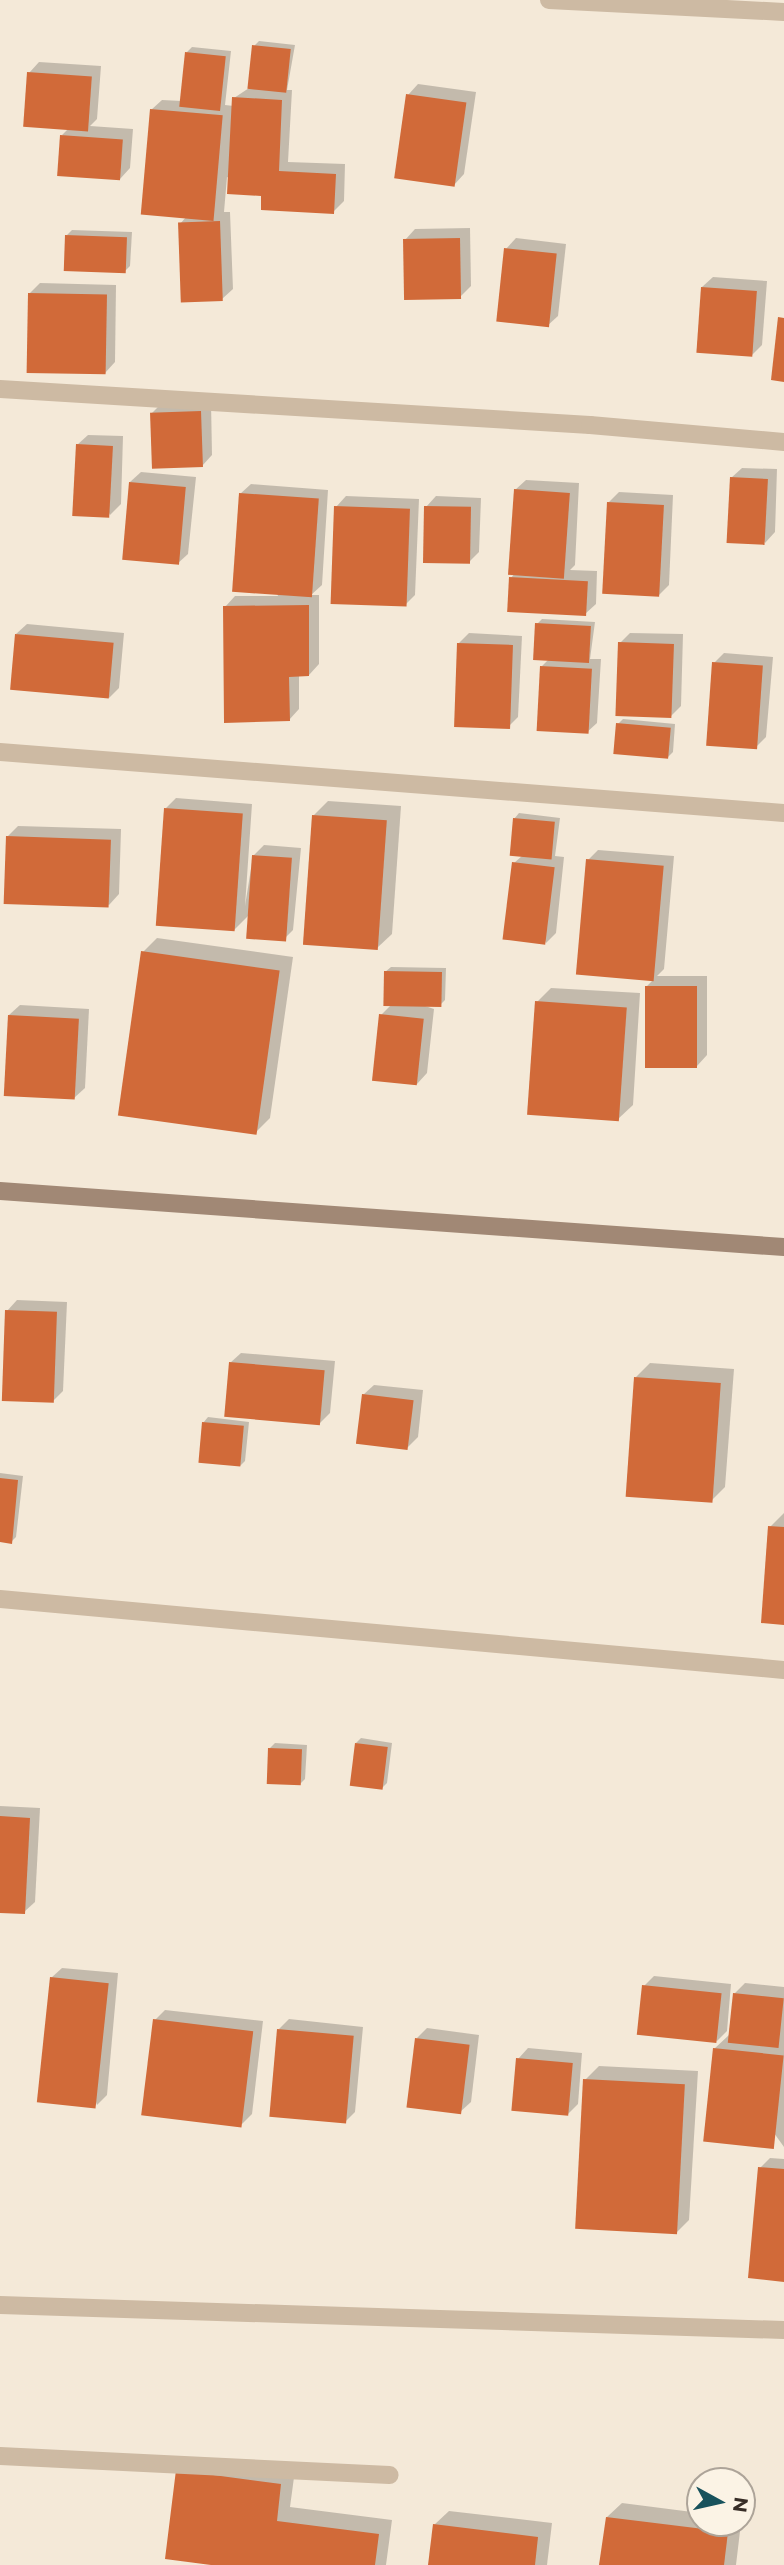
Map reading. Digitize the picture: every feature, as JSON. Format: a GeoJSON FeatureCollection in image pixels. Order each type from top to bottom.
{"type":"FeatureCollection","features":[{"type":"Feature","properties":{"kind":"street"},"geometry":{"type":"LineString","coordinates":[[549,0],[784,12]]}},
{"type":"Feature","properties":{"kind":"street"},"geometry":{"type":"LineString","coordinates":[[0,389],[590,425],[784,442]]}},
{"type":"Feature","properties":{"kind":"street"},"geometry":{"type":"LineString","coordinates":[[0,752],[784,813]]}},
{"type":"Feature","properties":{"kind":"street"},"geometry":{"type":"LineString","coordinates":[[0,1191],[784,1247]]}},
{"type":"Feature","properties":{"kind":"street"},"geometry":{"type":"LineString","coordinates":[[0,1599],[784,1670]]}},
{"type":"Feature","properties":{"kind":"street"},"geometry":{"type":"LineString","coordinates":[[0,2305],[784,2330]]}},
{"type":"Feature","properties":{"kind":"street"},"geometry":{"type":"LineString","coordinates":[[0,2456],[390,2475]]}},
{"type":"Feature","properties":{"kind":"building"},"geometry":{"type":"Polygon","coordinates":[[[252,45],[291,49],[286,93],[247,89],[252,45]]]}},
{"type":"Feature","properties":{"kind":"building"},"geometry":{"type":"Polygon","coordinates":[[[185,52],[226,56],[220,111],[179,107],[185,52]]]}},
{"type":"Feature","properties":{"kind":"building"},"geometry":{"type":"Polygon","coordinates":[[[27,72],[92,77],[88,131],[23,127],[27,72]]]}},
{"type":"Feature","properties":{"kind":"building"},"geometry":{"type":"Polygon","coordinates":[[[406,94],[466,102],[455,187],[394,178],[406,94]]]}},
{"type":"Feature","properties":{"kind":"building"},"geometry":{"type":"Polygon","coordinates":[[[232,97],[282,100],[279,171],[336,174],[334,214],[261,210],[261,196],[227,194],[232,97]]]}},
{"type":"Feature","properties":{"kind":"building"},"geometry":{"type":"Polygon","coordinates":[[[150,109],[223,115],[213,221],[141,215],[150,109]]]}},
{"type":"Feature","properties":{"kind":"building"},"geometry":{"type":"Polygon","coordinates":[[[60,135],[123,139],[120,180],[57,176],[60,135]]]}},
{"type":"Feature","properties":{"kind":"building"},"geometry":{"type":"Polygon","coordinates":[[[220,221],[223,301],[181,302],[178,222],[220,221]]]}},
{"type":"Feature","properties":{"kind":"building"},"geometry":{"type":"Polygon","coordinates":[[[65,235],[127,237],[126,273],[64,271],[65,235]]]}},
{"type":"Feature","properties":{"kind":"building"},"geometry":{"type":"Polygon","coordinates":[[[460,238],[461,299],[404,300],[403,239],[460,238]]]}},
{"type":"Feature","properties":{"kind":"building"},"geometry":{"type":"Polygon","coordinates":[[[504,248],[557,254],[549,327],[496,322],[504,248]]]}},
{"type":"Feature","properties":{"kind":"building"},"geometry":{"type":"Polygon","coordinates":[[[701,287],[757,291],[752,357],[696,353],[701,287]]]}},
{"type":"Feature","properties":{"kind":"building"},"geometry":{"type":"Polygon","coordinates":[[[28,293],[107,294],[106,374],[27,373],[28,293]]]}},
{"type":"Feature","properties":{"kind":"building"},"geometry":{"type":"Polygon","coordinates":[[[778,317],[784,318],[784,382],[771,380],[778,317]]]}},
{"type":"Feature","properties":{"kind":"building"},"geometry":{"type":"Polygon","coordinates":[[[201,411],[203,467],[152,469],[150,413],[201,411]]]}},
{"type":"Feature","properties":{"kind":"building"},"geometry":{"type":"Polygon","coordinates":[[[76,444],[113,446],[109,518],[72,516],[76,444]]]}},
{"type":"Feature","properties":{"kind":"building"},"geometry":{"type":"Polygon","coordinates":[[[730,477],[768,479],[764,545],[727,543],[730,477]]]}},
{"type":"Feature","properties":{"kind":"building"},"geometry":{"type":"Polygon","coordinates":[[[129,482],[186,487],[179,565],[122,560],[129,482]]]}},
{"type":"Feature","properties":{"kind":"building"},"geometry":{"type":"Polygon","coordinates":[[[514,489],[570,493],[564,579],[508,575],[514,489]]]}},
{"type":"Feature","properties":{"kind":"building"},"geometry":{"type":"Polygon","coordinates":[[[239,493],[319,499],[312,597],[232,592],[239,493]]]}},
{"type":"Feature","properties":{"kind":"building"},"geometry":{"type":"Polygon","coordinates":[[[607,502],[664,505],[659,597],[602,594],[607,502]]]}},
{"type":"Feature","properties":{"kind":"building"},"geometry":{"type":"Polygon","coordinates":[[[334,506],[410,509],[407,607],[331,604],[334,506]]]}},
{"type":"Feature","properties":{"kind":"building"},"geometry":{"type":"Polygon","coordinates":[[[424,506],[471,507],[470,564],[423,563],[424,506]]]}},
{"type":"Feature","properties":{"kind":"building"},"geometry":{"type":"Polygon","coordinates":[[[509,577],[588,581],[586,616],[507,612],[509,577]]]}},
{"type":"Feature","properties":{"kind":"building"},"geometry":{"type":"Polygon","coordinates":[[[309,605],[309,676],[289,677],[290,721],[224,723],[223,606],[309,605]]]}},
{"type":"Feature","properties":{"kind":"building"},"geometry":{"type":"Polygon","coordinates":[[[535,623],[591,626],[589,663],[533,660],[535,623]]]}},
{"type":"Feature","properties":{"kind":"building"},"geometry":{"type":"Polygon","coordinates":[[[15,634],[114,643],[109,698],[10,690],[15,634]]]}},
{"type":"Feature","properties":{"kind":"building"},"geometry":{"type":"Polygon","coordinates":[[[618,642],[674,644],[671,718],[615,716],[618,642]]]}},
{"type":"Feature","properties":{"kind":"building"},"geometry":{"type":"Polygon","coordinates":[[[457,643],[513,645],[510,729],[454,727],[457,643]]]}},
{"type":"Feature","properties":{"kind":"building"},"geometry":{"type":"Polygon","coordinates":[[[712,662],[763,666],[757,749],[706,746],[712,662]]]}},
{"type":"Feature","properties":{"kind":"building"},"geometry":{"type":"Polygon","coordinates":[[[540,666],[592,669],[589,734],[537,731],[540,666]]]}},
{"type":"Feature","properties":{"kind":"building"},"geometry":{"type":"Polygon","coordinates":[[[616,723],[671,728],[668,759],[613,754],[616,723]]]}},
{"type":"Feature","properties":{"kind":"building"},"geometry":{"type":"Polygon","coordinates":[[[164,808],[243,814],[235,931],[156,926],[164,808]]]}},
{"type":"Feature","properties":{"kind":"building"},"geometry":{"type":"Polygon","coordinates":[[[312,815],[387,820],[378,950],[303,945],[312,815]]]}},
{"type":"Feature","properties":{"kind":"building"},"geometry":{"type":"Polygon","coordinates":[[[513,818],[555,822],[552,860],[510,856],[513,818]]]}},
{"type":"Feature","properties":{"kind":"building"},"geometry":{"type":"Polygon","coordinates":[[[6,836],[111,840],[109,908],[4,904],[6,836]]]}},
{"type":"Feature","properties":{"kind":"building"},"geometry":{"type":"Polygon","coordinates":[[[252,855],[292,858],[286,942],[246,939],[252,855]]]}},
{"type":"Feature","properties":{"kind":"building"},"geometry":{"type":"Polygon","coordinates":[[[586,859],[664,866],[654,981],[576,975],[586,859]]]}},
{"type":"Feature","properties":{"kind":"building"},"geometry":{"type":"Polygon","coordinates":[[[512,862],[555,867],[545,945],[502,939],[512,862]]]}},
{"type":"Feature","properties":{"kind":"building"},"geometry":{"type":"Polygon","coordinates":[[[141,951],[280,970],[257,1135],[118,1115],[141,951]]]}},
{"type":"Feature","properties":{"kind":"building"},"geometry":{"type":"Polygon","coordinates":[[[384,971],[442,972],[441,1007],[383,1006],[384,971]]]}},
{"type":"Feature","properties":{"kind":"building"},"geometry":{"type":"Polygon","coordinates":[[[645,986],[697,986],[697,1068],[645,1068],[645,986]]]}},
{"type":"Feature","properties":{"kind":"building"},"geometry":{"type":"Polygon","coordinates":[[[535,1001],[627,1007],[619,1121],[527,1115],[535,1001]]]}},
{"type":"Feature","properties":{"kind":"building"},"geometry":{"type":"Polygon","coordinates":[[[379,1014],[424,1019],[417,1085],[372,1081],[379,1014]]]}},
{"type":"Feature","properties":{"kind":"building"},"geometry":{"type":"Polygon","coordinates":[[[8,1015],[79,1019],[75,1100],[4,1096],[8,1015]]]}},
{"type":"Feature","properties":{"kind":"building"},"geometry":{"type":"Polygon","coordinates":[[[5,1310],[57,1312],[54,1403],[2,1401],[5,1310]]]}},
{"type":"Feature","properties":{"kind":"building"},"geometry":{"type":"Polygon","coordinates":[[[229,1362],[325,1370],[320,1425],[224,1417],[229,1362]]]}},
{"type":"Feature","properties":{"kind":"building"},"geometry":{"type":"Polygon","coordinates":[[[634,1377],[721,1383],[712,1503],[626,1497],[634,1377]]]}},
{"type":"Feature","properties":{"kind":"building"},"geometry":{"type":"Polygon","coordinates":[[[362,1394],[414,1400],[408,1450],[356,1444],[362,1394]]]}},
{"type":"Feature","properties":{"kind":"building"},"geometry":{"type":"Polygon","coordinates":[[[202,1422],[244,1426],[240,1467],[198,1463],[202,1422]]]}},
{"type":"Feature","properties":{"kind":"building"},"geometry":{"type":"Polygon","coordinates":[[[0,1478],[18,1480],[12,1544],[0,1542],[0,1478]]]}},
{"type":"Feature","properties":{"kind":"building"},"geometry":{"type":"Polygon","coordinates":[[[768,1526],[784,1527],[784,1625],[761,1623],[768,1526]]]}},
{"type":"Feature","properties":{"kind":"building"},"geometry":{"type":"Polygon","coordinates":[[[355,1743],[388,1747],[383,1790],[350,1786],[355,1743]]]}},
{"type":"Feature","properties":{"kind":"building"},"geometry":{"type":"Polygon","coordinates":[[[268,1748],[302,1749],[301,1785],[267,1784],[268,1748]]]}},
{"type":"Feature","properties":{"kind":"building"},"geometry":{"type":"Polygon","coordinates":[[[0,1816],[30,1818],[25,1914],[0,1913],[0,1816]]]}},
{"type":"Feature","properties":{"kind":"building"},"geometry":{"type":"Polygon","coordinates":[[[50,1977],[109,1983],[96,2108],[37,2102],[50,1977]]]}},
{"type":"Feature","properties":{"kind":"building"},"geometry":{"type":"Polygon","coordinates":[[[642,1985],[722,1993],[716,2043],[637,2035],[642,1985]]]}},
{"type":"Feature","properties":{"kind":"building"},"geometry":{"type":"Polygon","coordinates":[[[733,1993],[784,1998],[778,2048],[728,2043],[733,1993]]]}},
{"type":"Feature","properties":{"kind":"building"},"geometry":{"type":"Polygon","coordinates":[[[153,2019],[253,2031],[241,2128],[141,2115],[153,2019]]]}},
{"type":"Feature","properties":{"kind":"building"},"geometry":{"type":"Polygon","coordinates":[[[277,2029],[354,2036],[346,2123],[269,2117],[277,2029]]]}},
{"type":"Feature","properties":{"kind":"building"},"geometry":{"type":"Polygon","coordinates":[[[415,2038],[470,2045],[461,2114],[406,2107],[415,2038]]]}},
{"type":"Feature","properties":{"kind":"building"},"geometry":{"type":"Polygon","coordinates":[[[713,2048],[784,2055],[774,2149],[703,2141],[713,2048]]]}},
{"type":"Feature","properties":{"kind":"building"},"geometry":{"type":"Polygon","coordinates":[[[516,2058],[573,2063],[568,2116],[511,2111],[516,2058]]]}},
{"type":"Feature","properties":{"kind":"building"},"geometry":{"type":"Polygon","coordinates":[[[583,2079],[685,2084],[677,2234],[575,2229],[583,2079]]]}},
{"type":"Feature","properties":{"kind":"building"},"geometry":{"type":"Polygon","coordinates":[[[758,2167],[784,2169],[784,2282],[748,2278],[758,2167]]]}},
{"type":"Feature","properties":{"kind":"building"},"geometry":{"type":"Polygon","coordinates":[[[176,2470],[281,2484],[277,2521],[379,2534],[375,2565],[211,2565],[165,2559],[176,2470]]]}},
{"type":"Feature","properties":{"kind":"building"},"geometry":{"type":"Polygon","coordinates":[[[606,2517],[686,2527],[686,2537],[727,2537],[724,2565],[599,2565],[606,2517]]]}},
{"type":"Feature","properties":{"kind":"building"},"geometry":{"type":"Polygon","coordinates":[[[433,2524],[538,2537],[535,2565],[428,2565],[433,2524]]]}}]}
